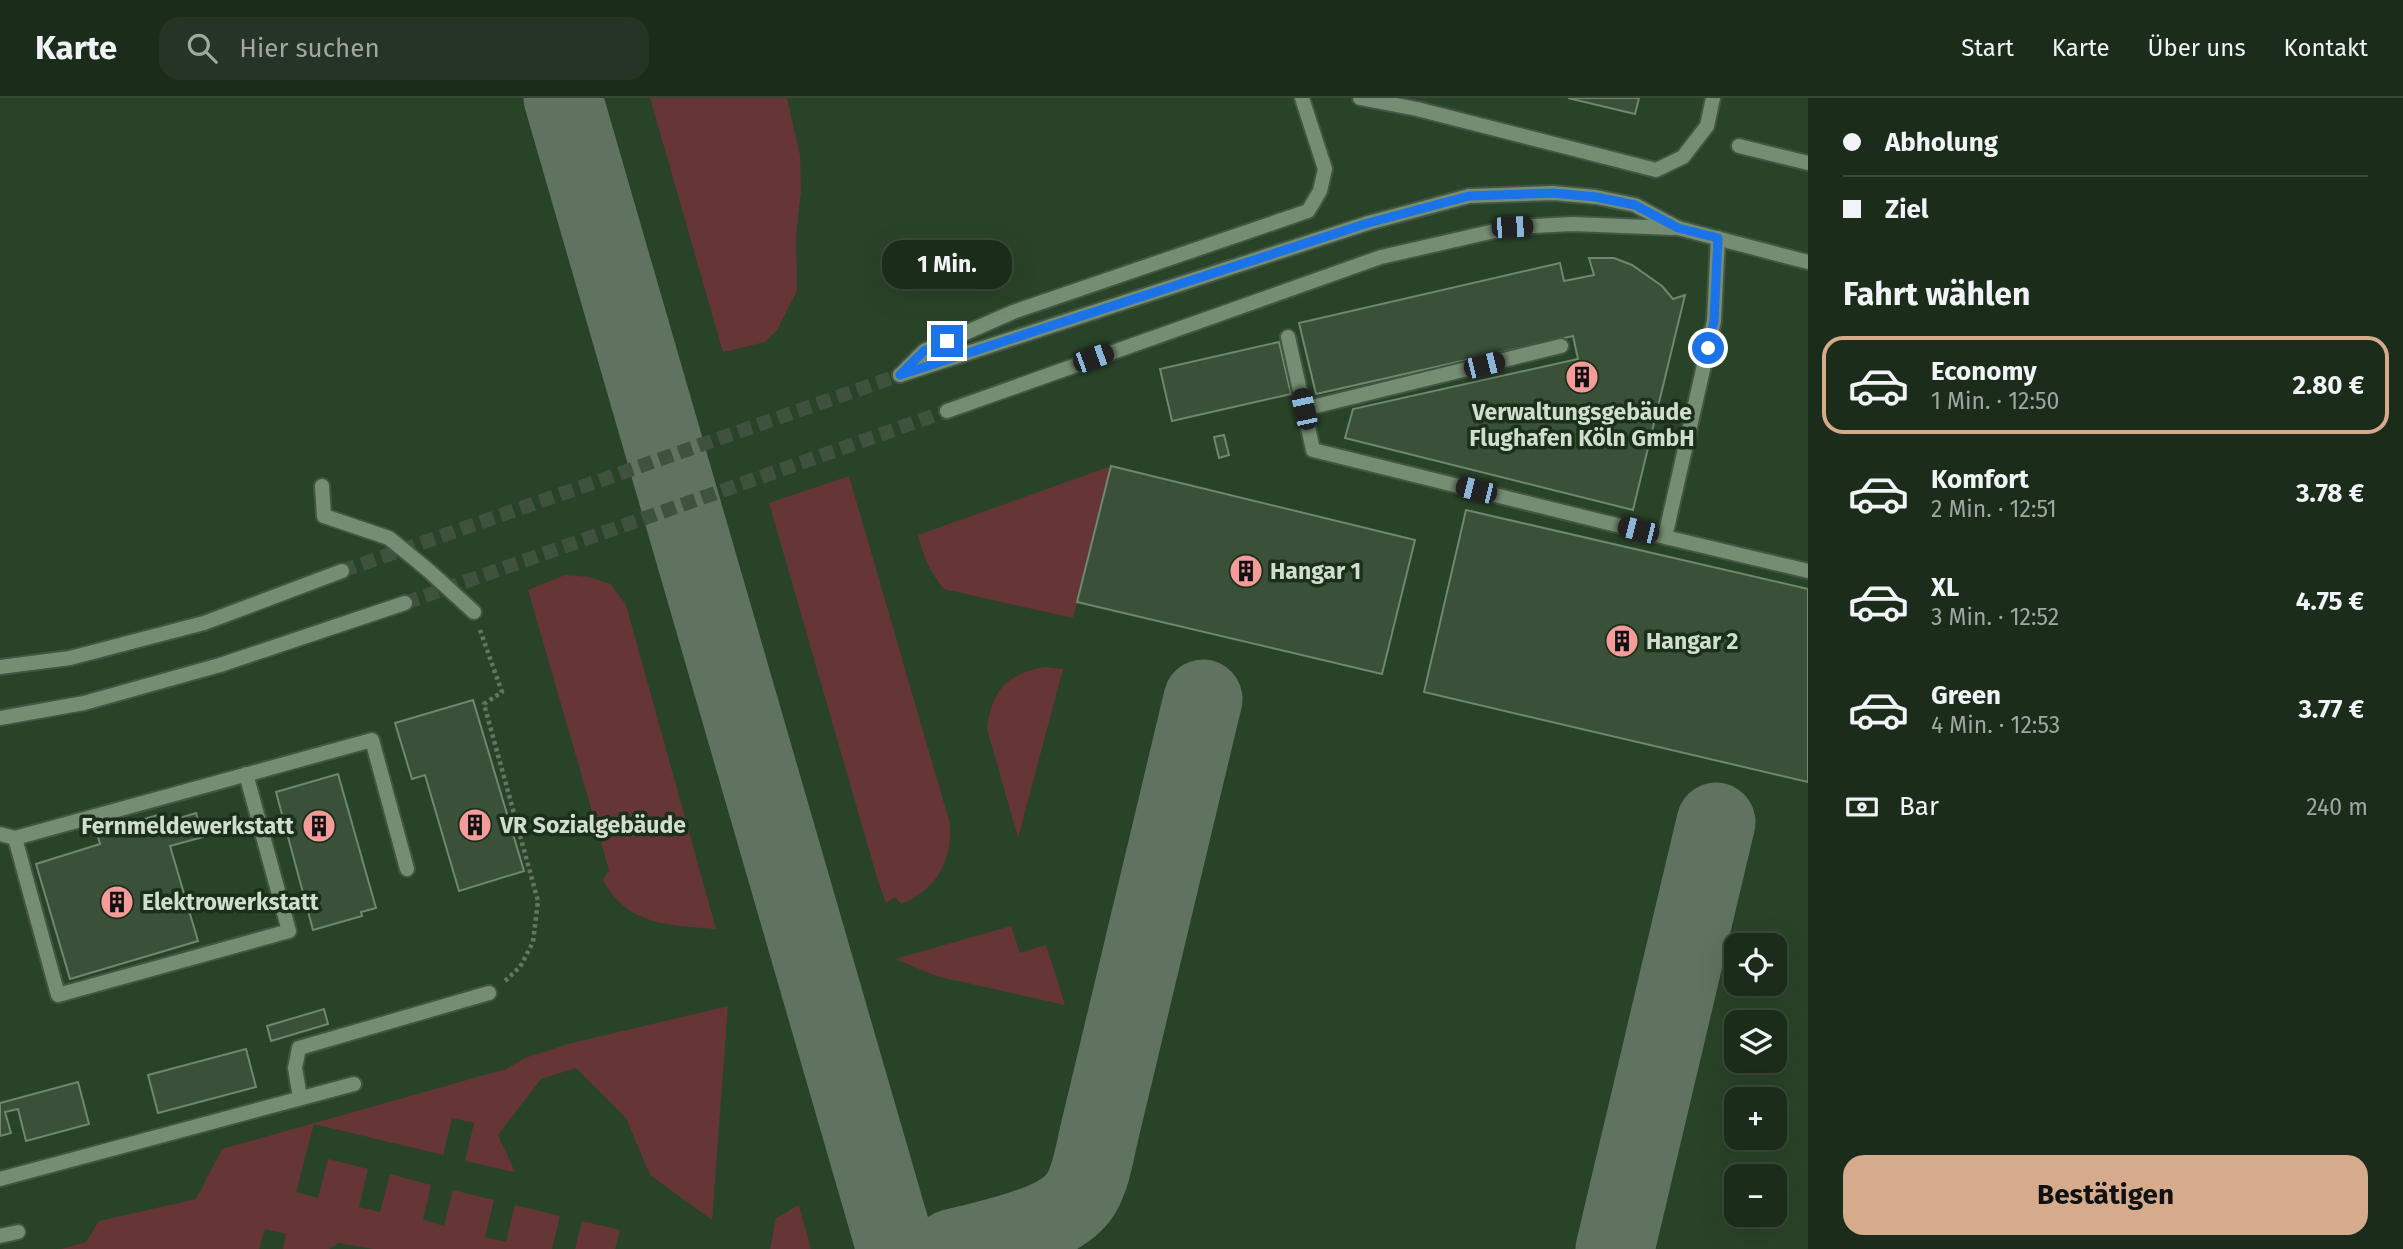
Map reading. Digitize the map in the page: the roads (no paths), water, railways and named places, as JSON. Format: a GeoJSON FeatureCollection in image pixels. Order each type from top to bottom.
{"type":"FeatureCollection","features":[{"type":"Feature","properties":{"kind":"street"},"geometry":{"type":"LineString","coordinates":[[1302,98],[1325,169],[1320,191],[1308,211],[1013,312],[924,351],[900,375],[1368,223],[1469,196],[1553,193],[1596,197],[1635,205],[1678,228]]}},
{"type":"Feature","properties":{"kind":"street"},"geometry":{"type":"LineString","coordinates":[[1360,98],[1418,109],[1656,170],[1683,157],[1707,126],[1713,98]]}},
{"type":"Feature","properties":{"kind":"street"},"geometry":{"type":"LineString","coordinates":[[1739,146],[1808,163]]}},
{"type":"Feature","properties":{"kind":"street"},"geometry":{"type":"LineString","coordinates":[[947,411],[1381,257],[1512,227],[1615,224],[1678,228],[1808,262]]}},
{"type":"Feature","properties":{"kind":"street"},"geometry":{"type":"LineString","coordinates":[[1665,537],[1714,321],[1718,238]]}},
{"type":"Feature","properties":{"kind":"street"},"geometry":{"type":"LineString","coordinates":[[1288,337],[1313,450],[1808,571]]}},
{"type":"Feature","properties":{"kind":"street"},"geometry":{"type":"LineString","coordinates":[[1304,409],[1561,346]]}},
{"type":"Feature","properties":{"kind":"street"},"geometry":{"type":"LineString","coordinates":[[322,485],[324,516],[389,538],[474,612]]}},
{"type":"Feature","properties":{"kind":"street"},"geometry":{"type":"LineString","coordinates":[[0,667],[70,658],[204,623],[342,571]]}},
{"type":"Feature","properties":{"kind":"street"},"geometry":{"type":"LineString","coordinates":[[0,718],[84,703],[220,665],[405,603]]}},
{"type":"Feature","properties":{"kind":"street"},"geometry":{"type":"LineString","coordinates":[[0,834],[15,838],[372,740],[407,869]]}},
{"type":"Feature","properties":{"kind":"street"},"geometry":{"type":"LineString","coordinates":[[15,838],[58,995],[289,931],[246,774]]}},
{"type":"Feature","properties":{"kind":"street"},"geometry":{"type":"LineString","coordinates":[[300,1097],[295,1068],[299,1048],[489,993]]}},
{"type":"Feature","properties":{"kind":"street"},"geometry":{"type":"LineString","coordinates":[[0,1179],[354,1084]]}},
{"type":"Feature","properties":{"kind":"street"},"geometry":{"type":"LineString","coordinates":[[0,1236],[18,1232]]}},
{"type":"Feature","properties":{"kind":"tunnel"},"geometry":{"type":"LineString","coordinates":[[342,571],[900,375]]}},
{"type":"Feature","properties":{"kind":"tunnel"},"geometry":{"type":"LineString","coordinates":[[405,603],[947,411]]}},
{"type":"Feature","properties":{"kind":"place","name":"Verwaltungsgebäude Flughafen Köln GmbH"},"geometry":{"type":"Point","coordinates":[1582,377]}},
{"type":"Feature","properties":{"kind":"place","name":"Hangar 1"},"geometry":{"type":"Point","coordinates":[1246,571]}},
{"type":"Feature","properties":{"kind":"place","name":"Hangar 2"},"geometry":{"type":"Point","coordinates":[1622,641]}},
{"type":"Feature","properties":{"kind":"place","name":"VR Sozialgebäude"},"geometry":{"type":"Point","coordinates":[475,825]}},
{"type":"Feature","properties":{"kind":"place","name":"Fernmeldewerkstatt"},"geometry":{"type":"Point","coordinates":[319,826]}},
{"type":"Feature","properties":{"kind":"place","name":"Elektrowerkstatt"},"geometry":{"type":"Point","coordinates":[117,902]}}]}
